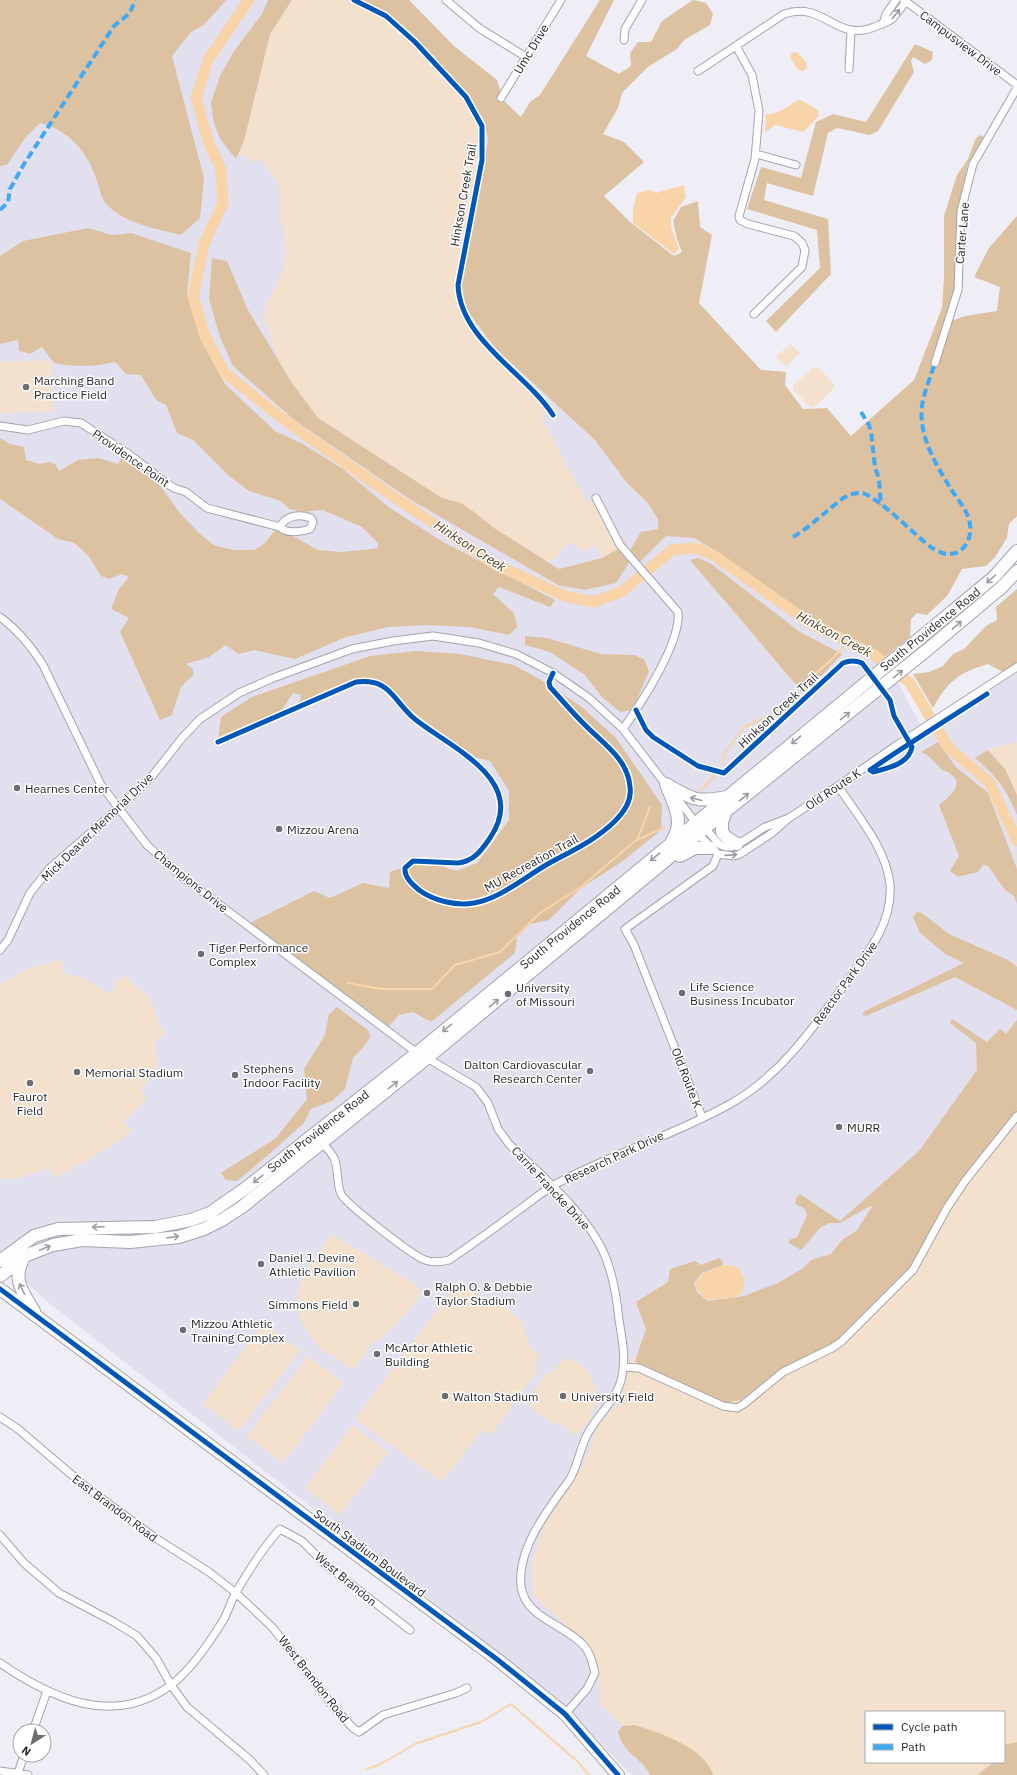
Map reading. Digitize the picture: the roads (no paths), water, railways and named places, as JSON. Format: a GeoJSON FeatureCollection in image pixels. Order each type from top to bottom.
{"type":"FeatureCollection","features":[{"type":"Feature","properties":{"kind":"main road","name":"South Providence Road"},"geometry":{"type":"LineString","coordinates":[[700,828],[728,796],[994,577],[1017,551]]}},
{"type":"Feature","properties":{"kind":"main road","name":"South Providence Road"},"geometry":{"type":"LineString","coordinates":[[0,1276],[27,1255],[53,1245],[82,1240],[130,1242],[179,1237],[204,1229],[222,1220],[242,1207],[669,852],[700,828],[726,811],[927,650],[1002,587],[1017,571]]}},
{"type":"Feature","properties":{"kind":"main road"},"geometry":{"type":"LineString","coordinates":[[666,784],[692,798],[700,800],[728,796]]}},
{"type":"Feature","properties":{"kind":"main road"},"geometry":{"type":"LineString","coordinates":[[666,784],[675,807],[679,826],[669,852],[681,855],[695,848],[714,851]]}},
{"type":"Feature","properties":{"kind":"main road"},"geometry":{"type":"LineString","coordinates":[[726,811],[722,822],[722,832],[727,838],[737,844]]}},
{"type":"Feature","properties":{"kind":"main road","name":"South Providence Road"},"geometry":{"type":"LineString","coordinates":[[0,1261],[34,1236],[58,1229],[155,1227],[191,1220],[210,1213],[246,1188],[422,1056]]}},
{"type":"Feature","properties":{"kind":"main road"},"geometry":{"type":"LineString","coordinates":[[102,1242],[111,1236],[137,1233],[155,1227]]}},
{"type":"Feature","properties":{"kind":"main road"},"geometry":{"type":"LineString","coordinates":[[0,1256],[15,1249]]}},
{"type":"Feature","properties":{"kind":"main road"},"geometry":{"type":"LineString","coordinates":[[23,1259],[17,1270],[18,1282],[38,1317]]}},
{"type":"Feature","properties":{"kind":"main road"},"geometry":{"type":"LineString","coordinates":[[0,1289],[38,1317]]}},
{"type":"Feature","properties":{"kind":"main road"},"geometry":{"type":"LineString","coordinates":[[0,1301],[16,1305],[38,1317]]}},
{"type":"Feature","properties":{"kind":"main road","name":"South Stadium Boulevard"},"geometry":{"type":"LineString","coordinates":[[38,1317],[491,1655],[565,1714],[618,1775]]}},
{"type":"Feature","properties":{"kind":"street"},"geometry":{"type":"LineString","coordinates":[[446,0],[479,28],[526,56]]}},
{"type":"Feature","properties":{"kind":"street","name":"Umc Drive"},"geometry":{"type":"LineString","coordinates":[[501,98],[560,0]]}},
{"type":"Feature","properties":{"kind":"street"},"geometry":{"type":"LineString","coordinates":[[624,40],[625,29],[642,0]]}},
{"type":"Feature","properties":{"kind":"street"},"geometry":{"type":"LineString","coordinates":[[883,24],[886,14],[896,0]]}},
{"type":"Feature","properties":{"kind":"street"},"geometry":{"type":"LineString","coordinates":[[698,71],[784,14],[795,10],[806,10],[816,13],[851,31],[859,32],[868,30],[891,20],[905,1]]}},
{"type":"Feature","properties":{"kind":"street","name":"Campusview Drive"},"geometry":{"type":"LineString","coordinates":[[905,1],[1017,87]]}},
{"type":"Feature","properties":{"kind":"street"},"geometry":{"type":"LineString","coordinates":[[849,69],[851,31]]}},
{"type":"Feature","properties":{"kind":"street"},"geometry":{"type":"LineString","coordinates":[[736,46],[752,75],[759,111],[756,154],[753,172],[739,212],[740,220],[748,224],[794,236],[802,243],[805,250],[805,257],[802,267],[754,314]]}},
{"type":"Feature","properties":{"kind":"street","name":"Carter Lane"},"geometry":{"type":"LineString","coordinates":[[935,363],[958,290],[961,211],[973,164],[1017,87]]}},
{"type":"Feature","properties":{"kind":"street"},"geometry":{"type":"LineString","coordinates":[[756,154],[796,165]]}},
{"type":"Feature","properties":{"kind":"street","name":"Providence Point"},"geometry":{"type":"LineString","coordinates":[[0,426],[28,430],[64,421],[81,423],[130,455],[174,488],[186,492],[207,508],[280,527]]}},
{"type":"Feature","properties":{"kind":"street"},"geometry":{"type":"LineString","coordinates":[[596,498],[616,539],[626,553],[678,612],[676,630],[660,666],[623,729]]}},
{"type":"Feature","properties":{"kind":"street","name":"Champions Drive"},"geometry":{"type":"LineString","coordinates":[[0,617],[22,635],[33,649],[43,665],[90,765],[101,785],[118,809],[148,845],[180,875],[422,1056]]}},
{"type":"Feature","properties":{"kind":"street","name":"Mick Deaver Memorial Drive"},"geometry":{"type":"LineString","coordinates":[[0,950],[8,940],[30,893],[49,869],[118,809],[153,775],[182,738],[200,719],[239,693],[273,678],[352,649],[393,641],[433,636],[479,643],[516,654],[553,673],[589,698],[623,729],[700,828]]}},
{"type":"Feature","properties":{"kind":"street","name":"Old Route K"},"geometry":{"type":"LineString","coordinates":[[702,1117],[634,945],[626,929],[713,866],[714,851],[734,856],[740,854],[772,833],[788,818],[838,786],[894,746],[1017,667]]}},
{"type":"Feature","properties":{"kind":"street","name":"Reactor Park Drive"},"geometry":{"type":"LineString","coordinates":[[702,1117],[731,1104],[760,1083],[783,1063],[813,1027],[874,945],[883,927],[888,906],[890,884],[884,863],[875,842],[838,786]]}},
{"type":"Feature","properties":{"kind":"street","name":"Old Route K"},"geometry":{"type":"LineString","coordinates":[[737,844],[765,827],[788,818]]}},
{"type":"Feature","properties":{"kind":"street"},"geometry":{"type":"LineString","coordinates":[[700,828],[720,845],[731,847],[737,844]]}},
{"type":"Feature","properties":{"kind":"street"},"geometry":{"type":"LineString","coordinates":[[700,828],[714,851]]}},
{"type":"Feature","properties":{"kind":"street","name":"Carrie Francke Drive"},"geometry":{"type":"LineString","coordinates":[[422,1056],[476,1087],[488,1103],[498,1129],[509,1144],[552,1186],[587,1225],[607,1260],[617,1304],[623,1346],[622,1377],[614,1396],[587,1435],[572,1476],[544,1515],[530,1542],[522,1566],[521,1586],[526,1601],[539,1614],[569,1632],[586,1648],[595,1673],[587,1689],[565,1714]]}},
{"type":"Feature","properties":{"kind":"street"},"geometry":{"type":"LineString","coordinates":[[623,1367],[639,1368],[723,1406],[737,1408],[783,1372],[832,1348],[841,1342],[913,1270],[947,1208],[965,1181],[1017,1116]]}},
{"type":"Feature","properties":{"kind":"street","name":"Research Park Drive"},"geometry":{"type":"LineString","coordinates":[[321,1141],[335,1159],[338,1185],[342,1196],[355,1209],[408,1250],[425,1260],[437,1262],[449,1260],[552,1186],[702,1117]]}},
{"type":"Feature","properties":{"kind":"street","name":"East Brandon Road"},"geometry":{"type":"LineString","coordinates":[[0,1417],[18,1428],[57,1464],[86,1487],[154,1537],[209,1572],[236,1593]]}},
{"type":"Feature","properties":{"kind":"street","name":"West Brandon"},"geometry":{"type":"LineString","coordinates":[[236,1593],[280,1529],[302,1541],[325,1564],[410,1630]]}},
{"type":"Feature","properties":{"kind":"street"},"geometry":{"type":"LineString","coordinates":[[0,1535],[24,1563],[59,1593],[137,1636],[156,1658],[171,1685],[187,1707],[250,1760],[264,1775]]}},
{"type":"Feature","properties":{"kind":"street"},"geometry":{"type":"LineString","coordinates":[[0,1663],[24,1679],[47,1691],[79,1703],[98,1706],[118,1706],[135,1703],[171,1685],[195,1660],[224,1618],[236,1593]]}},
{"type":"Feature","properties":{"kind":"street","name":"West Brandon Road"},"geometry":{"type":"LineString","coordinates":[[236,1593],[273,1628],[332,1705],[353,1728],[359,1732],[384,1715],[456,1693],[467,1688]]}},
{"type":"Feature","properties":{"kind":"street"},"geometry":{"type":"LineString","coordinates":[[36,1723],[47,1691]]}},
{"type":"Feature","properties":{"kind":"street"},"geometry":{"type":"LineString","coordinates":[[18,1773],[21,1763]]}},
{"type":"Feature","properties":{"kind":"street"},"geometry":{"type":"LineString","coordinates":[[0,1771],[28,1775]]}},
{"type":"Feature","properties":{"kind":"waterway","name":"Hinkson Creek"},"geometry":{"type":"LineString","coordinates":[[249,0],[208,60],[196,98],[209,143],[221,170],[223,203],[204,244],[193,297],[205,336],[225,373],[276,414],[388,493],[496,565],[565,596],[593,602],[621,592],[672,550],[696,548],[715,556],[808,622],[876,656],[910,683],[948,747],[990,783],[1017,841]]}},
{"type":"Feature","properties":{"kind":"waterway"},"geometry":{"type":"LineString","coordinates":[[723,764],[724,755],[744,727],[774,714],[787,703],[795,691],[829,662],[848,642]]}},
{"type":"Feature","properties":{"kind":"waterway"},"geometry":{"type":"LineString","coordinates":[[700,791],[715,775]]}},
{"type":"Feature","properties":{"kind":"waterway"},"geometry":{"type":"LineString","coordinates":[[637,840],[650,807]]}},
{"type":"Feature","properties":{"kind":"waterway"},"geometry":{"type":"LineString","coordinates":[[348,983],[381,989],[432,989],[455,965],[500,952],[540,913],[581,887],[635,841],[665,827]]}},
{"type":"Feature","properties":{"kind":"waterway"},"geometry":{"type":"LineString","coordinates":[[366,1769],[379,1765],[415,1744],[481,1722],[511,1704],[578,1762],[589,1775]]}},
{"type":"Feature","properties":{"kind":"place","name":"Marching Band Practice Field"},"geometry":{"type":"Point","coordinates":[26,387]}},
{"type":"Feature","properties":{"kind":"place","name":"Hearnes Center"},"geometry":{"type":"Point","coordinates":[17,788]}},
{"type":"Feature","properties":{"kind":"place","name":"Mizzou Arena"},"geometry":{"type":"Point","coordinates":[279,829]}},
{"type":"Feature","properties":{"kind":"place","name":"Tiger Performance Complex"},"geometry":{"type":"Point","coordinates":[201,954]}},
{"type":"Feature","properties":{"kind":"place","name":"Life Science Business Incubator"},"geometry":{"type":"Point","coordinates":[682,993]}},
{"type":"Feature","properties":{"kind":"place","name":"University of Missouri"},"geometry":{"type":"Point","coordinates":[508,994]}},
{"type":"Feature","properties":{"kind":"place","name":"Dalton Cardiovascular Research Center"},"geometry":{"type":"Point","coordinates":[590,1071]}},
{"type":"Feature","properties":{"kind":"place","name":"Memorial Stadium"},"geometry":{"type":"Point","coordinates":[77,1072]}},
{"type":"Feature","properties":{"kind":"place","name":"Stephens Indoor Facility"},"geometry":{"type":"Point","coordinates":[235,1075]}},
{"type":"Feature","properties":{"kind":"place","name":"Faurot Field"},"geometry":{"type":"Point","coordinates":[30,1083]}},
{"type":"Feature","properties":{"kind":"place","name":"MURR"},"geometry":{"type":"Point","coordinates":[839,1127]}},
{"type":"Feature","properties":{"kind":"place","name":"Daniel J. Devine Athletic Pavilion"},"geometry":{"type":"Point","coordinates":[261,1264]}},
{"type":"Feature","properties":{"kind":"place","name":"Ralph O. & Debbie Taylor Stadium"},"geometry":{"type":"Point","coordinates":[427,1293]}},
{"type":"Feature","properties":{"kind":"place","name":"Simmons Field"},"geometry":{"type":"Point","coordinates":[356,1304]}},
{"type":"Feature","properties":{"kind":"place","name":"Mizzou Athletic Training Complex"},"geometry":{"type":"Point","coordinates":[183,1330]}},
{"type":"Feature","properties":{"kind":"place","name":"McArtor Athletic Building"},"geometry":{"type":"Point","coordinates":[377,1354]}},
{"type":"Feature","properties":{"kind":"place","name":"Walton Stadium"},"geometry":{"type":"Point","coordinates":[445,1396]}},
{"type":"Feature","properties":{"kind":"place","name":"University Field"},"geometry":{"type":"Point","coordinates":[563,1396]}}]}
